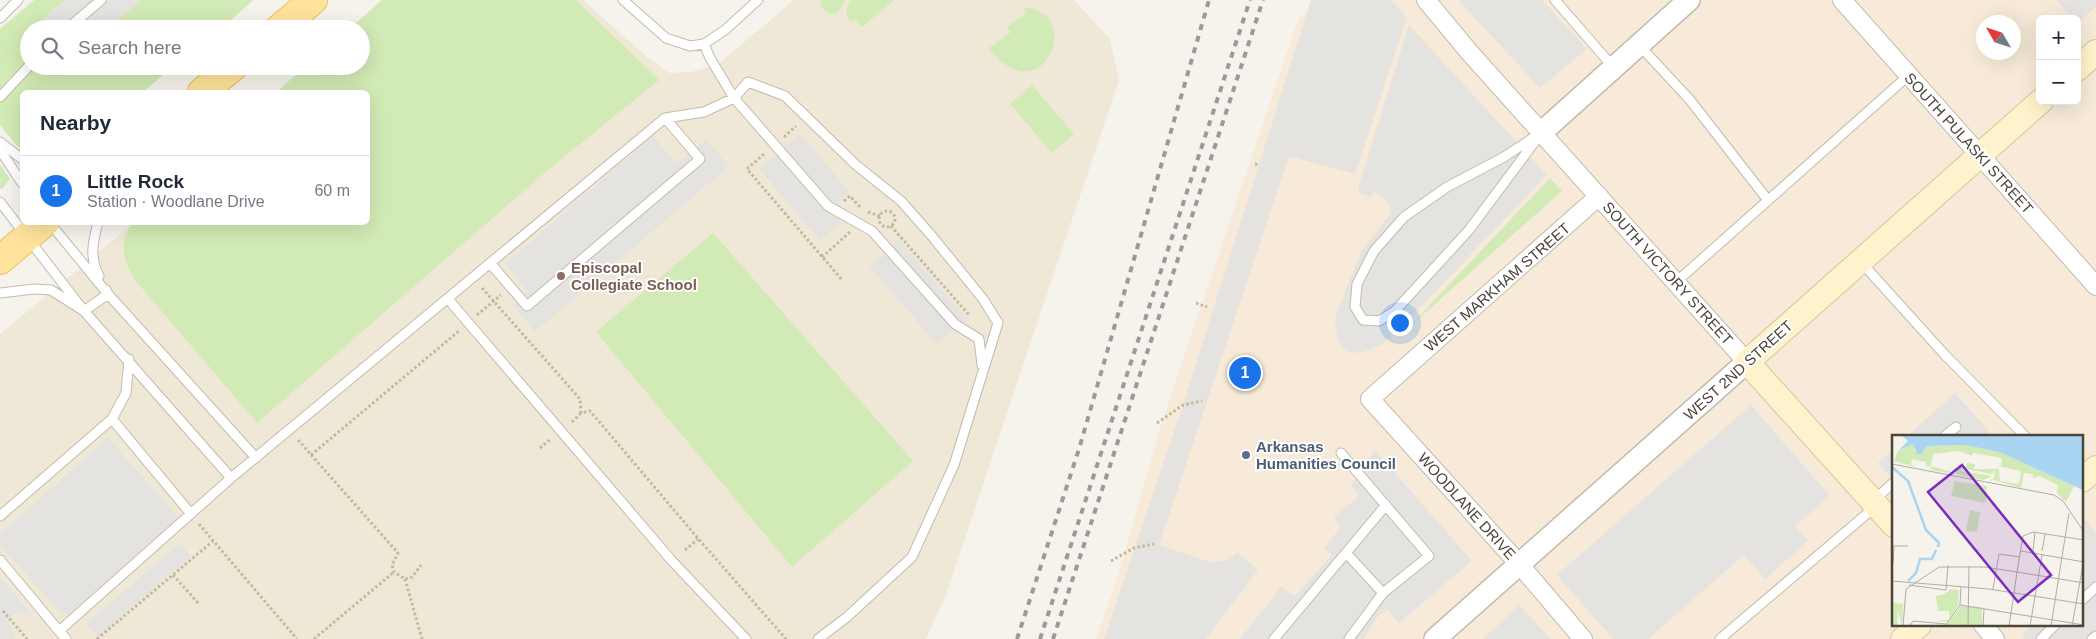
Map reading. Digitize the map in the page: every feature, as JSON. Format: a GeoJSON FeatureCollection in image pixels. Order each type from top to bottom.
{"type":"FeatureCollection","features":[{"type":"Feature","properties":{"kind":"main road"},"geometry":{"type":"LineString","coordinates":[[290,20],[313,0]]}},
{"type":"Feature","properties":{"kind":"main road"},"geometry":{"type":"LineString","coordinates":[[2081,65],[2096,52]]}},
{"type":"Feature","properties":{"kind":"main road"},"geometry":{"type":"LineString","coordinates":[[204,90],[223,75]]}},
{"type":"Feature","properties":{"kind":"main road","name":"WEST 2ND STREET"},"geometry":{"type":"LineString","coordinates":[[1747,362],[2036,105]]}},
{"type":"Feature","properties":{"kind":"main road"},"geometry":{"type":"LineString","coordinates":[[0,260],[36,230]]}},
{"type":"Feature","properties":{"kind":"main road","name":"SOUTH VICTORY STREET"},"geometry":{"type":"LineString","coordinates":[[1747,362],[1892,523]]}},
{"type":"Feature","properties":{"kind":"main road"},"geometry":{"type":"LineString","coordinates":[[2084,478],[2096,468]]}},
{"type":"Feature","properties":{"kind":"main road"},"geometry":{"type":"LineString","coordinates":[[1904,639],[1918,626]]}},
{"type":"Feature","properties":{"kind":"street","name":"SOUTH VICTORY STREET"},"geometry":{"type":"LineString","coordinates":[[1426,0],[1747,362]]}},
{"type":"Feature","properties":{"kind":"street"},"geometry":{"type":"LineString","coordinates":[[1542,132],[1689,0]]}},
{"type":"Feature","properties":{"kind":"street","name":"SOUTH PULASKI STREET"},"geometry":{"type":"LineString","coordinates":[[1842,0],[2096,286]]}},
{"type":"Feature","properties":{"kind":"street","name":"WEST MARKHAM STREET"},"geometry":{"type":"LineString","coordinates":[[1394,378],[1599,196]]}},
{"type":"Feature","properties":{"kind":"street","name":"WEST 2ND STREET"},"geometry":{"type":"LineString","coordinates":[[1435,639],[1747,362]]}},
{"type":"Feature","properties":{"kind":"street","name":"WOODLANE DRIVE"},"geometry":{"type":"LineString","coordinates":[[1394,378],[1370,399],[1520,565],[1583,639]]}},
{"type":"Feature","properties":{"kind":"street"},"geometry":{"type":"LineString","coordinates":[[1983,626],[1995,639]]}},
{"type":"Feature","properties":{"kind":"lane"},"geometry":{"type":"LineString","coordinates":[[0,18],[18,0]]}},
{"type":"Feature","properties":{"kind":"lane"},"geometry":{"type":"LineString","coordinates":[[78,20],[101,0]]}},
{"type":"Feature","properties":{"kind":"lane"},"geometry":{"type":"LineString","coordinates":[[623,0],[666,38],[690,46],[704,44],[724,30],[758,0]]}},
{"type":"Feature","properties":{"kind":"lane"},"geometry":{"type":"LineString","coordinates":[[1555,0],[1614,68]]}},
{"type":"Feature","properties":{"kind":"lane"},"geometry":{"type":"LineString","coordinates":[[704,44],[710,58],[734,98],[828,206],[872,231],[955,324],[979,339],[983,368]]}},
{"type":"Feature","properties":{"kind":"lane"},"geometry":{"type":"LineString","coordinates":[[1639,44],[1690,100],[1767,199]]}},
{"type":"Feature","properties":{"kind":"lane"},"geometry":{"type":"LineString","coordinates":[[0,97],[21,75]]}},
{"type":"Feature","properties":{"kind":"lane"},"geometry":{"type":"LineString","coordinates":[[1675,283],[1767,199],[1909,75]]}},
{"type":"Feature","properties":{"kind":"lane"},"geometry":{"type":"LineString","coordinates":[[59,631],[231,478],[665,118],[704,112],[734,98],[748,82],[785,96],[856,165],[901,201],[984,299],[998,323],[954,465],[912,556],[847,617],[818,639]]}},
{"type":"Feature","properties":{"kind":"lane"},"geometry":{"type":"LineString","coordinates":[[490,264],[527,306],[700,159],[665,118]]}},
{"type":"Feature","properties":{"kind":"lane"},"geometry":{"type":"LineString","coordinates":[[1542,132],[1469,230],[1395,311],[1379,321],[1363,320],[1355,307],[1357,284],[1374,251],[1404,217],[1447,187],[1504,157],[1542,132]]}},
{"type":"Feature","properties":{"kind":"lane"},"geometry":{"type":"LineString","coordinates":[[0,142],[20,157]]}},
{"type":"Feature","properties":{"kind":"lane"},"geometry":{"type":"LineString","coordinates":[[0,150],[20,180]]}},
{"type":"Feature","properties":{"kind":"lane"},"geometry":{"type":"LineString","coordinates":[[0,202],[20,218]]}},
{"type":"Feature","properties":{"kind":"lane"},"geometry":{"type":"LineString","coordinates":[[51,225],[108,294],[256,458]]}},
{"type":"Feature","properties":{"kind":"lane"},"geometry":{"type":"LineString","coordinates":[[97,225],[93,240],[92,264],[108,294]]}},
{"type":"Feature","properties":{"kind":"lane"},"geometry":{"type":"LineString","coordinates":[[36,230],[84,311],[129,359],[231,478]]}},
{"type":"Feature","properties":{"kind":"lane"},"geometry":{"type":"LineString","coordinates":[[1860,262],[1945,355],[2024,435]]}},
{"type":"Feature","properties":{"kind":"lane"},"geometry":{"type":"LineString","coordinates":[[0,293],[34,289],[51,290],[84,311]]}},
{"type":"Feature","properties":{"kind":"lane"},"geometry":{"type":"LineString","coordinates":[[84,311],[108,294]]}},
{"type":"Feature","properties":{"kind":"lane"},"geometry":{"type":"LineString","coordinates":[[448,299],[666,554],[746,639]]}},
{"type":"Feature","properties":{"kind":"lane"},"geometry":{"type":"LineString","coordinates":[[0,516],[112,419],[126,393],[129,359]]}},
{"type":"Feature","properties":{"kind":"lane"},"geometry":{"type":"LineString","coordinates":[[112,419],[191,514]]}},
{"type":"Feature","properties":{"kind":"lane"},"geometry":{"type":"LineString","coordinates":[[1946,435],[1956,426]]}},
{"type":"Feature","properties":{"kind":"lane"},"geometry":{"type":"LineString","coordinates":[[1341,453],[1429,556],[1383,593],[1349,639]]}},
{"type":"Feature","properties":{"kind":"lane"},"geometry":{"type":"LineString","coordinates":[[1720,639],[1875,503],[1892,484]]}},
{"type":"Feature","properties":{"kind":"lane"},"geometry":{"type":"LineString","coordinates":[[1274,639],[1386,505]]}},
{"type":"Feature","properties":{"kind":"lane"},"geometry":{"type":"LineString","coordinates":[[1346,553],[1383,593]]}},
{"type":"Feature","properties":{"kind":"lane"},"geometry":{"type":"LineString","coordinates":[[0,560],[66,639]]}},
{"type":"Feature","properties":{"kind":"lane"},"geometry":{"type":"LineString","coordinates":[[2084,598],[2096,587]]}},
{"type":"Feature","properties":{"kind":"lane"},"geometry":{"type":"LineString","coordinates":[[2041,639],[2054,626]]}},
{"type":"Feature","properties":{"kind":"lane"},"geometry":{"type":"LineString","coordinates":[[2092,639],[2096,636]]}},
{"type":"Feature","properties":{"kind":"path"},"geometry":{"type":"LineString","coordinates":[[781,140],[800,122]]}},
{"type":"Feature","properties":{"kind":"path"},"geometry":{"type":"LineString","coordinates":[[767,152],[747,169],[843,281]]}},
{"type":"Feature","properties":{"kind":"path"},"geometry":{"type":"LineString","coordinates":[[891,226],[894,219],[893,214],[883,212],[880,216],[880,223],[883,226],[891,226],[970,316]]}},
{"type":"Feature","properties":{"kind":"path"},"geometry":{"type":"LineString","coordinates":[[822,256],[852,231]]}},
{"type":"Feature","properties":{"kind":"path"},"geometry":{"type":"LineString","coordinates":[[482,288],[580,399],[581,413]]}},
{"type":"Feature","properties":{"kind":"path"},"geometry":{"type":"LineString","coordinates":[[477,315],[501,294]]}},
{"type":"Feature","properties":{"kind":"path"},"geometry":{"type":"LineString","coordinates":[[1196,303],[1207,307]]}},
{"type":"Feature","properties":{"kind":"path"},"geometry":{"type":"LineString","coordinates":[[310,455],[461,329]]}},
{"type":"Feature","properties":{"kind":"path"},"geometry":{"type":"LineString","coordinates":[[1157,423],[1183,405],[1202,401]]}},
{"type":"Feature","properties":{"kind":"path"},"geometry":{"type":"LineString","coordinates":[[572,422],[581,413],[590,411],[698,539],[786,639]]}},
{"type":"Feature","properties":{"kind":"path"},"geometry":{"type":"LineString","coordinates":[[540,448],[555,436]]}},
{"type":"Feature","properties":{"kind":"path"},"geometry":{"type":"LineString","coordinates":[[298,440],[398,553],[392,565],[394,572],[405,579],[422,639]]}},
{"type":"Feature","properties":{"kind":"path"},"geometry":{"type":"LineString","coordinates":[[191,514],[297,639]]}},
{"type":"Feature","properties":{"kind":"path"},"geometry":{"type":"LineString","coordinates":[[685,550],[698,539]]}},
{"type":"Feature","properties":{"kind":"path"},"geometry":{"type":"LineString","coordinates":[[99,638],[213,541]]}},
{"type":"Feature","properties":{"kind":"path"},"geometry":{"type":"LineString","coordinates":[[1112,561],[1134,548],[1154,544]]}},
{"type":"Feature","properties":{"kind":"path"},"geometry":{"type":"LineString","coordinates":[[405,579],[412,577],[421,564]]}},
{"type":"Feature","properties":{"kind":"path"},"geometry":{"type":"LineString","coordinates":[[314,639],[394,572]]}},
{"type":"Feature","properties":{"kind":"path"},"geometry":{"type":"LineString","coordinates":[[173,575],[199,604]]}},
{"type":"Feature","properties":{"kind":"path"},"geometry":{"type":"LineString","coordinates":[[3,611],[27,639]]}},
{"type":"Feature","properties":{"kind":"shaded area"},"geometry":{"type":"Polygon","coordinates":[[[65,0],[141,0],[117,20],[42,20],[65,0]]]}},
{"type":"Feature","properties":{"kind":"shaded area","name":"Episcopal Collegiate School"},"geometry":{"type":"Polygon","coordinates":[[[384,0],[583,0],[647,57],[669,73],[691,72],[717,65],[794,0],[1074,0],[1110,39],[1119,80],[946,595],[926,639],[0,639],[0,334],[132,225],[370,225],[370,90],[367,90],[363,75],[370,75],[370,20],[368,20],[384,0]]]}},
{"type":"Feature","properties":{"kind":"shaded area"},"geometry":{"type":"Polygon","coordinates":[[[1311,0],[1391,0],[1407,17],[1355,174],[1289,156],[1159,545],[1213,563],[1230,559],[1237,552],[1258,570],[1206,639],[1104,639],[1183,405],[1311,0]]]}},
{"type":"Feature","properties":{"kind":"shaded area"},"geometry":{"type":"Polygon","coordinates":[[[1336,0],[2096,0],[2096,639],[1096,639],[1118,576],[1160,428],[1299,17],[1336,0]]]}},
{"type":"Feature","properties":{"kind":"shaded area"},"geometry":{"type":"Polygon","coordinates":[[[1458,0],[1542,0],[1587,49],[1540,88],[1458,0]]]}},
{"type":"Feature","properties":{"kind":"shaded area"},"geometry":{"type":"Polygon","coordinates":[[[2056,0],[2096,0],[2096,7],[2081,20],[2081,15],[2069,15],[2056,0]]]}},
{"type":"Feature","properties":{"kind":"shaded area"},"geometry":{"type":"Polygon","coordinates":[[[1409,25],[1547,175],[1406,322],[1381,345],[1361,353],[1349,352],[1342,347],[1337,336],[1335,320],[1338,310],[1361,252],[1391,213],[1391,208],[1387,201],[1374,191],[1371,198],[1360,193],[1358,190],[1409,25]]]}},
{"type":"Feature","properties":{"kind":"shaded area"},"geometry":{"type":"Polygon","coordinates":[[[800,134],[849,191],[837,202],[842,208],[840,223],[820,240],[759,169],[800,134]]]}},
{"type":"Feature","properties":{"kind":"shaded area"},"geometry":{"type":"Polygon","coordinates":[[[653,136],[677,164],[706,139],[729,166],[535,332],[513,305],[528,291],[505,264],[653,136]]]}},
{"type":"Feature","properties":{"kind":"shaded area"},"geometry":{"type":"Polygon","coordinates":[[[899,240],[967,319],[937,344],[869,266],[899,240]]]}},
{"type":"Feature","properties":{"kind":"shaded area"},"geometry":{"type":"Polygon","coordinates":[[[1955,393],[1990,432],[1987,435],[1908,435],[1955,393]]]}},
{"type":"Feature","properties":{"kind":"shaded area"},"geometry":{"type":"Polygon","coordinates":[[[1751,405],[1830,496],[1795,526],[1808,541],[1765,579],[1744,555],[1648,639],[1613,639],[1557,575],[1751,405]]]}},
{"type":"Feature","properties":{"kind":"shaded area"},"geometry":{"type":"Polygon","coordinates":[[[108,438],[178,517],[68,615],[60,612],[0,545],[0,534],[108,438]]]}},
{"type":"Feature","properties":{"kind":"shaded area"},"geometry":{"type":"Polygon","coordinates":[[[1375,450],[1472,561],[1399,623],[1388,610],[1378,616],[1364,639],[1240,639],[1281,587],[1295,596],[1332,555],[1324,548],[1341,527],[1334,517],[1359,496],[1351,485],[1375,450]]]}},
{"type":"Feature","properties":{"kind":"shaded area"},"geometry":{"type":"Polygon","coordinates":[[[1892,450],[1892,479],[1878,463],[1892,450]]]}},
{"type":"Feature","properties":{"kind":"shaded area"},"geometry":{"type":"Polygon","coordinates":[[[2084,518],[2096,532],[2096,639],[2025,639],[2022,635],[2032,626],[2084,626],[2084,518]]]}},
{"type":"Feature","properties":{"kind":"shaded area"},"geometry":{"type":"Polygon","coordinates":[[[180,543],[191,556],[97,637],[86,624],[180,543]]]}},
{"type":"Feature","properties":{"kind":"shaded area"},"geometry":{"type":"Polygon","coordinates":[[[0,577],[33,616],[18,612],[6,620],[16,635],[12,639],[0,639],[0,577]]]}},
{"type":"Feature","properties":{"kind":"shaded area"},"geometry":{"type":"Polygon","coordinates":[[[1519,605],[1551,639],[1483,639],[1519,605]]]}},
{"type":"Feature","properties":{"kind":"green space"},"geometry":{"type":"Polygon","coordinates":[[[34,0],[65,0],[42,20],[20,20],[20,75],[163,75],[145,90],[20,90],[20,147],[0,125],[0,29],[34,0]]]}},
{"type":"Feature","properties":{"kind":"green space"},"geometry":{"type":"Polygon","coordinates":[[[141,0],[254,0],[231,20],[117,20],[141,0]]]}},
{"type":"Feature","properties":{"kind":"green space"},"geometry":{"type":"Polygon","coordinates":[[[382,0],[576,0],[659,80],[548,170],[257,423],[135,280],[125,258],[125,238],[131,225],[370,225],[370,90],[278,90],[296,75],[370,75],[370,20],[359,20],[382,0]]]}},
{"type":"Feature","properties":{"kind":"green space"},"geometry":{"type":"Polygon","coordinates":[[[820,0],[844,0],[842,7],[837,13],[830,14],[821,7],[820,0]]]}},
{"type":"Feature","properties":{"kind":"green space"},"geometry":{"type":"Polygon","coordinates":[[[851,0],[894,0],[862,27],[855,19],[850,22],[847,17],[847,8],[851,0]]]}},
{"type":"Feature","properties":{"kind":"green space"},"geometry":{"type":"Polygon","coordinates":[[[1023,8],[1042,13],[1052,24],[1054,39],[1050,55],[1040,67],[1026,72],[1009,67],[989,48],[1011,32],[1007,27],[1026,13],[1023,8]]]}},
{"type":"Feature","properties":{"kind":"green space"},"geometry":{"type":"Polygon","coordinates":[[[1032,85],[1074,134],[1052,153],[1010,104],[1032,85]]]}},
{"type":"Feature","properties":{"kind":"green space"},"geometry":{"type":"Polygon","coordinates":[[[0,164],[10,179],[2,189],[0,188],[0,164]]]}},
{"type":"Feature","properties":{"kind":"green space"},"geometry":{"type":"Polygon","coordinates":[[[1550,178],[1562,191],[1410,326],[1550,178]]]}},
{"type":"Feature","properties":{"kind":"green space"},"geometry":{"type":"Polygon","coordinates":[[[713,233],[913,461],[792,567],[596,332],[713,233]]]}},
{"type":"Feature","properties":{"kind":"railway"},"geometry":{"type":"LineString","coordinates":[[1017,639],[1079,449],[1209,0]]}},
{"type":"Feature","properties":{"kind":"railway"},"geometry":{"type":"LineString","coordinates":[[1040,639],[1250,0]]}},
{"type":"Feature","properties":{"kind":"railway"},"geometry":{"type":"LineString","coordinates":[[1053,639],[1263,0]]}},
{"type":"Feature","properties":{"kind":"place","name":"Episcopal Collegiate School"},"geometry":{"type":"Point","coordinates":[561,276]}},
{"type":"Feature","properties":{"kind":"place","name":"Little Rock"},"geometry":{"type":"Point","coordinates":[1245,373]}},
{"type":"Feature","properties":{"kind":"place","name":"Arkansas Humanities Council"},"geometry":{"type":"Point","coordinates":[1246,455]}}]}
